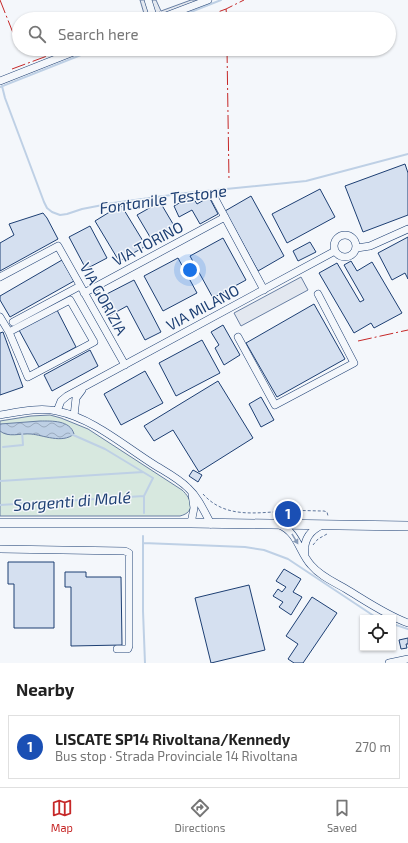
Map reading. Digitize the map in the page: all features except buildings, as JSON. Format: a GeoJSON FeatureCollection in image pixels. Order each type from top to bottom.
{"type":"FeatureCollection","features":[{"type":"Feature","properties":{"kind":"main road"},"geometry":{"type":"LineString","coordinates":[[0,523],[191,523],[408,526]]}},
{"type":"Feature","properties":{"kind":"street"},"geometry":{"type":"LineString","coordinates":[[148,0],[152,12]]}},
{"type":"Feature","properties":{"kind":"street"},"geometry":{"type":"LineString","coordinates":[[176,12],[208,0]]}},
{"type":"Feature","properties":{"kind":"street"},"geometry":{"type":"LineString","coordinates":[[0,81],[63,56]]}},
{"type":"Feature","properties":{"kind":"street"},"geometry":{"type":"LineString","coordinates":[[213,195],[264,290]]}},
{"type":"Feature","properties":{"kind":"street","name":"VIA TORINO"},"geometry":{"type":"LineString","coordinates":[[84,293],[225,217]]}},
{"type":"Feature","properties":{"kind":"street"},"geometry":{"type":"LineString","coordinates":[[357,248],[370,246],[408,229]]}},
{"type":"Feature","properties":{"kind":"street"},"geometry":{"type":"LineString","coordinates":[[345,234],[355,239],[357,248],[353,255],[348,257],[341,256],[335,251],[335,240],[339,236],[345,234]]}},
{"type":"Feature","properties":{"kind":"street","name":"VIA GORIZIA"},"geometry":{"type":"LineString","coordinates":[[0,277],[58,246],[125,365]]}},
{"type":"Feature","properties":{"kind":"street","name":"VIA MILANO"},"geometry":{"type":"LineString","coordinates":[[57,411],[65,397],[335,251]]}},
{"type":"Feature","properties":{"kind":"street"},"geometry":{"type":"LineString","coordinates":[[13,322],[80,286]]}},
{"type":"Feature","properties":{"kind":"street"},"geometry":{"type":"LineString","coordinates":[[238,337],[275,405],[354,364],[318,294]]}},
{"type":"Feature","properties":{"kind":"street"},"geometry":{"type":"LineString","coordinates":[[0,318],[9,332],[28,377],[94,342],[70,300],[9,332]]}},
{"type":"Feature","properties":{"kind":"street"},"geometry":{"type":"LineString","coordinates":[[74,416],[76,398],[84,388]]}},
{"type":"Feature","properties":{"kind":"street"},"geometry":{"type":"LineString","coordinates":[[0,415],[35,410],[57,411],[74,416],[102,430],[186,486],[191,491],[211,524]]}},
{"type":"Feature","properties":{"kind":"street"},"geometry":{"type":"LineString","coordinates":[[191,491],[194,508],[191,523]]}},
{"type":"Feature","properties":{"kind":"street"},"geometry":{"type":"LineString","coordinates":[[280,525],[292,533],[310,565],[321,575],[388,614],[408,623]]}},
{"type":"Feature","properties":{"kind":"street"},"geometry":{"type":"LineString","coordinates":[[305,557],[304,550],[307,537],[312,530],[325,525]]}},
{"type":"Feature","properties":{"kind":"street"},"geometry":{"type":"LineString","coordinates":[[0,549],[125,551],[129,553],[129,646],[128,649],[117,650]]}},
{"type":"Feature","properties":{"kind":"street"},"geometry":{"type":"LineString","coordinates":[[389,663],[408,659]]}},
{"type":"Feature","properties":{"kind":"path"},"geometry":{"type":"LineString","coordinates":[[200,492],[216,506],[234,512],[260,513],[326,511],[328,513],[325,525],[326,534],[316,541],[307,551],[305,557]]}},
{"type":"Feature","properties":{"kind":"shaded area"},"geometry":{"type":"Polygon","coordinates":[[[140,0],[156,0],[161,11],[191,0],[208,0],[176,12],[144,12],[140,0]]]}},
{"type":"Feature","properties":{"kind":"shaded area"},"geometry":{"type":"Polygon","coordinates":[[[301,277],[308,290],[241,326],[234,313],[301,277]]]}},
{"type":"Feature","properties":{"kind":"shaded area"},"geometry":{"type":"Polygon","coordinates":[[[50,415],[88,429],[182,490],[190,501],[191,505],[188,512],[180,516],[0,516],[0,421],[31,416],[50,415]]]}},
{"type":"Feature","properties":{"kind":"water"},"geometry":{"type":"Polygon","coordinates":[[[40,421],[60,422],[69,426],[74,434],[69,437],[58,439],[31,434],[7,434],[0,431],[0,424],[40,421]]]}},
{"type":"Feature","properties":{"kind":"waterway"},"geometry":{"type":"LineString","coordinates":[[191,12],[221,0]]}},
{"type":"Feature","properties":{"kind":"waterway"},"geometry":{"type":"LineString","coordinates":[[0,87],[78,56]]}},
{"type":"Feature","properties":{"kind":"waterway","name":"Fontanile Testone"},"geometry":{"type":"LineString","coordinates":[[2,86],[5,98],[44,202],[47,208],[60,215],[113,203],[186,193],[306,181],[408,154]]}},
{"type":"Feature","properties":{"kind":"waterway"},"geometry":{"type":"LineString","coordinates":[[3,447],[23,445],[22,431]]}},
{"type":"Feature","properties":{"kind":"waterway"},"geometry":{"type":"LineString","coordinates":[[71,434],[105,449],[153,478],[144,496],[144,513]]}},
{"type":"Feature","properties":{"kind":"waterway","name":"Sorgenti di Malé"},"geometry":{"type":"LineString","coordinates":[[0,481],[143,472]]}},
{"type":"Feature","properties":{"kind":"waterway","name":"Sorgenti di Malé"},"geometry":{"type":"LineString","coordinates":[[0,505],[144,496]]}},
{"type":"Feature","properties":{"kind":"waterway"},"geometry":{"type":"LineString","coordinates":[[143,536],[145,663]]}},
{"type":"Feature","properties":{"kind":"waterway"},"geometry":{"type":"LineString","coordinates":[[143,543],[245,547],[264,550],[288,559],[372,615]]}},
{"type":"Feature","properties":{"kind":"waterway"},"geometry":{"type":"LineString","coordinates":[[396,625],[408,629]]}},
{"type":"Feature","properties":{"kind":"power"},"geometry":{"type":"LineString","coordinates":[[0,0],[12,30]]}},
{"type":"Feature","properties":{"kind":"power"},"geometry":{"type":"LineString","coordinates":[[218,12],[244,0]]}},
{"type":"Feature","properties":{"kind":"power"},"geometry":{"type":"LineString","coordinates":[[12,69],[47,56]]}},
{"type":"Feature","properties":{"kind":"power"},"geometry":{"type":"LineString","coordinates":[[227,56],[229,181]]}},
{"type":"Feature","properties":{"kind":"power"},"geometry":{"type":"LineString","coordinates":[[358,341],[408,330]]}},
{"type":"Feature","properties":{"kind":"place","name":"LISCATE SP14 Rivoltana/Kennedy"},"geometry":{"type":"Point","coordinates":[288,514]}}]}
